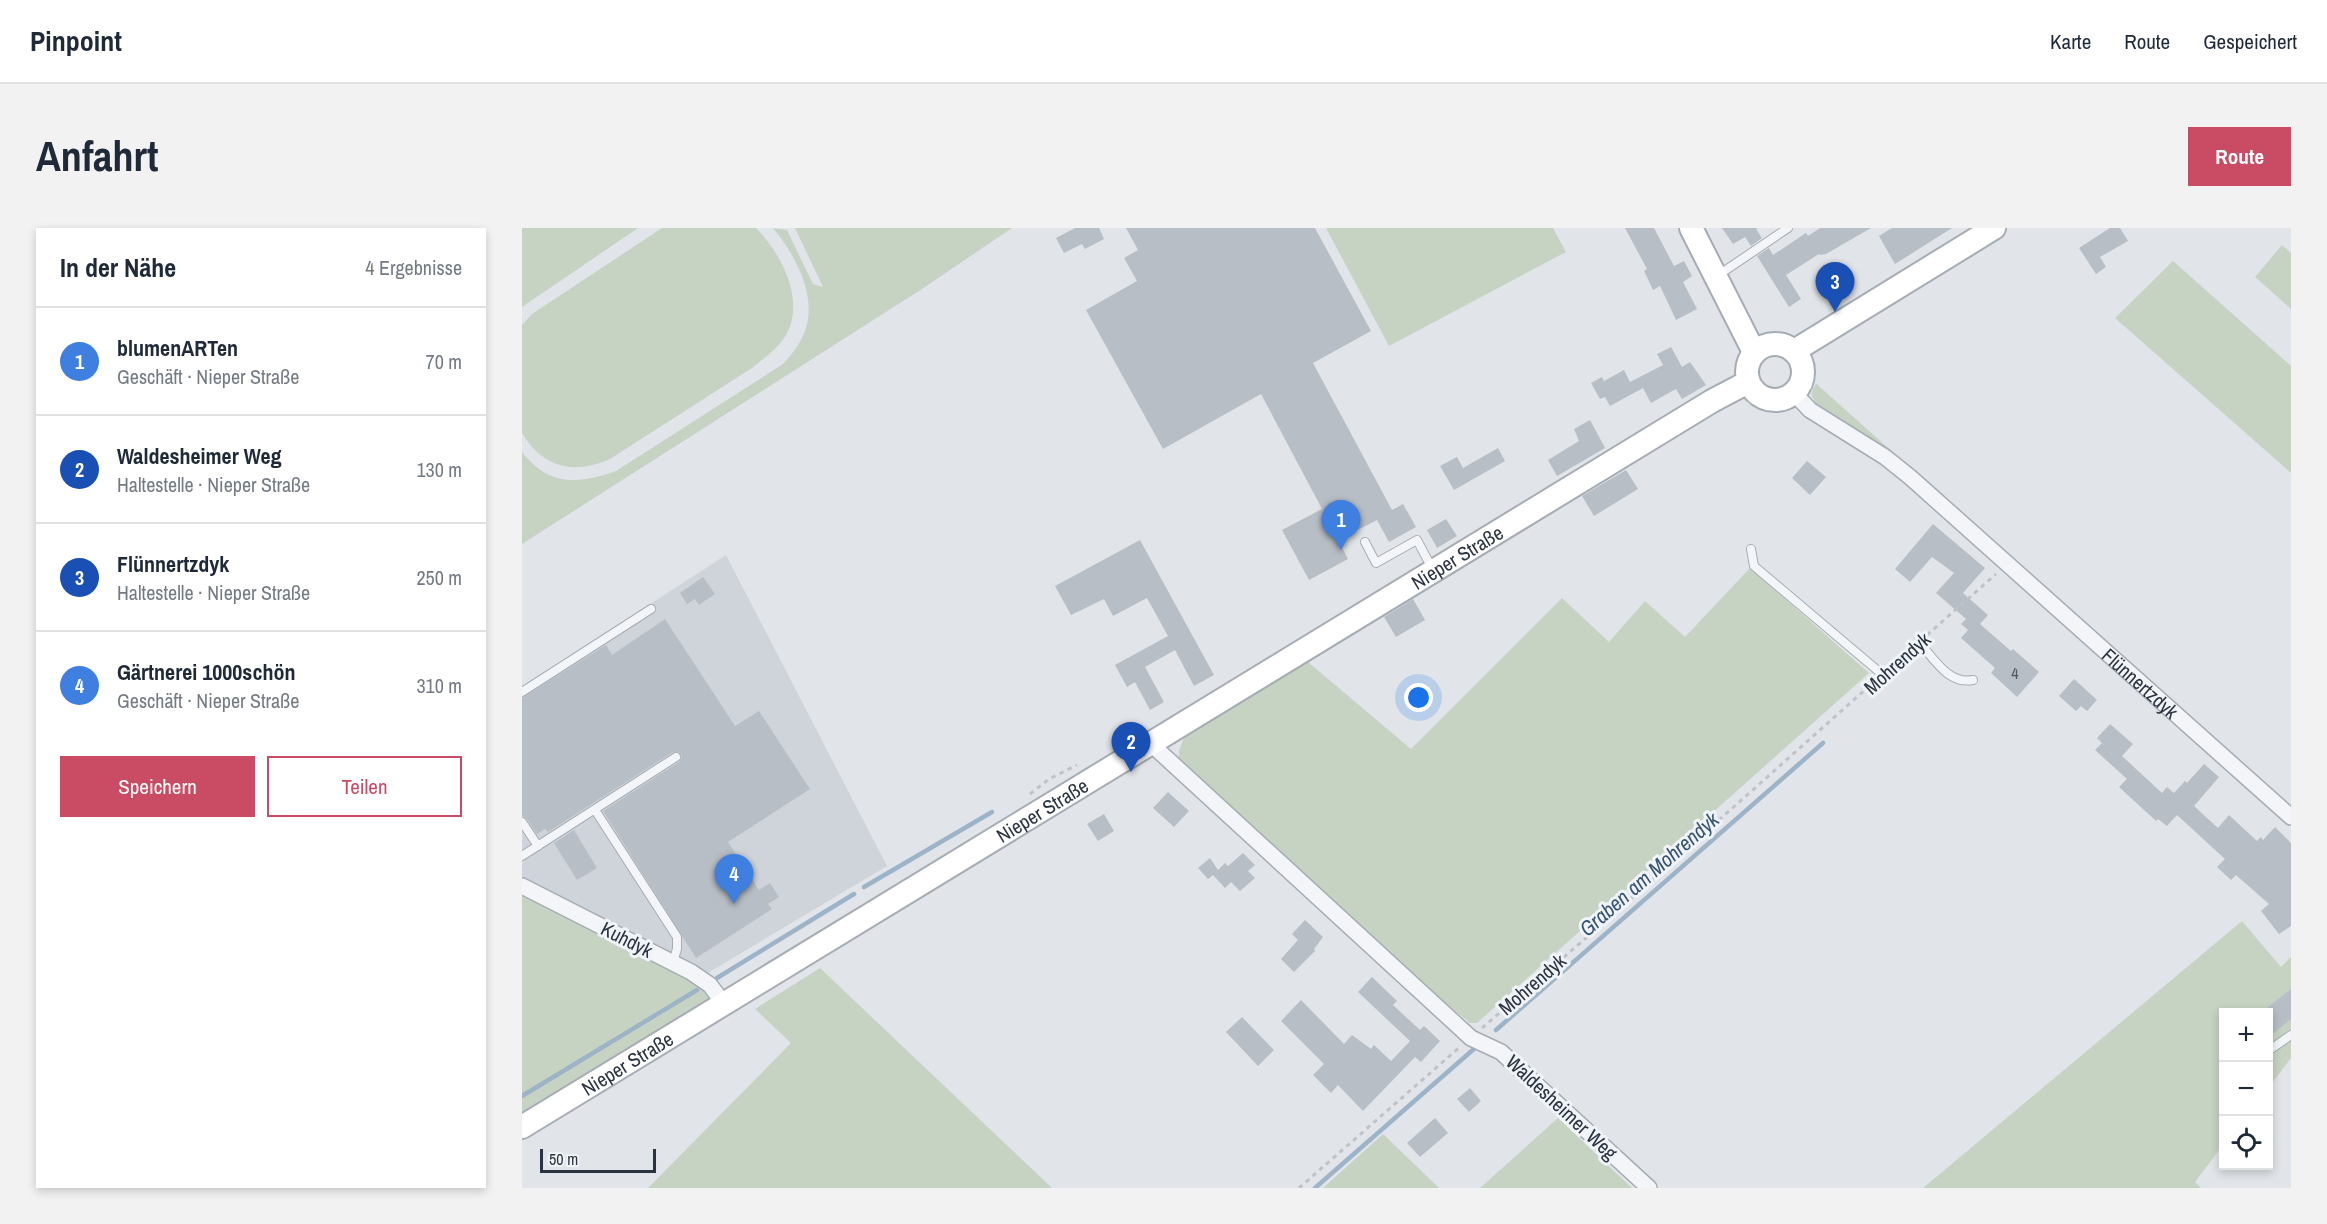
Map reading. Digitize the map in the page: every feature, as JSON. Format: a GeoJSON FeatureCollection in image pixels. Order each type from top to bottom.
{"type":"FeatureCollection","features":[{"type":"Feature","properties":{"kind":"main road"},"geometry":{"type":"LineString","coordinates":[[1691,228],[1752,347],[1743,384],[1764,399],[1780,400],[1797,397],[1803,377],[1798,348]]}},
{"type":"Feature","properties":{"kind":"main road"},"geometry":{"type":"LineString","coordinates":[[1752,347],[1770,344],[1798,348],[1994,228]]}},
{"type":"Feature","properties":{"kind":"main road","name":"Nieper Straße"},"geometry":{"type":"LineString","coordinates":[[522,1127],[1149,743],[1743,384]]}},
{"type":"Feature","properties":{"kind":"street","name":"Flünnertzdyk"},"geometry":{"type":"LineString","coordinates":[[1797,397],[1820,417],[1885,457],[2291,817]]}},
{"type":"Feature","properties":{"kind":"street","name":"Waldesheimer Weg"},"geometry":{"type":"LineString","coordinates":[[1149,743],[1471,1038],[1501,1052],[1649,1188]]}},
{"type":"Feature","properties":{"kind":"street","name":"Kuhdyk"},"geometry":{"type":"LineString","coordinates":[[522,886],[691,972],[710,985],[724,1004]]}},
{"type":"Feature","properties":{"kind":"lane"},"geometry":{"type":"LineString","coordinates":[[1716,277],[1788,228]]}},
{"type":"Feature","properties":{"kind":"lane"},"geometry":{"type":"LineString","coordinates":[[1365,542],[1376,562],[1417,540],[1434,571]]}},
{"type":"Feature","properties":{"kind":"lane"},"geometry":{"type":"LineString","coordinates":[[1750,549],[1754,566],[1883,675]]}},
{"type":"Feature","properties":{"kind":"lane"},"geometry":{"type":"LineString","coordinates":[[522,692],[651,609]]}},
{"type":"Feature","properties":{"kind":"lane"},"geometry":{"type":"LineString","coordinates":[[1919,642],[1951,677],[1964,682],[1973,680]]}},
{"type":"Feature","properties":{"kind":"lane"},"geometry":{"type":"LineString","coordinates":[[522,856],[676,758]]}},
{"type":"Feature","properties":{"kind":"lane"},"geometry":{"type":"LineString","coordinates":[[595,810],[677,937],[677,949],[673,962]]}},
{"type":"Feature","properties":{"kind":"lane"},"geometry":{"type":"LineString","coordinates":[[522,822],[538,846]]}},
{"type":"Feature","properties":{"kind":"lane"},"geometry":{"type":"LineString","coordinates":[[2273,1048],[2291,1035]]}},
{"type":"Feature","properties":{"kind":"path"},"geometry":{"type":"LineString","coordinates":[[1743,384],[1749,401],[1765,409],[1784,410],[1797,397],[1810,389],[1811,358],[1798,348],[1791,337],[1760,336],[1752,347]]}},
{"type":"Feature","properties":{"kind":"path","name":"Mohrendyk"},"geometry":{"type":"LineString","coordinates":[[1299,1188],[1609,918],[2007,565]]}},
{"type":"Feature","properties":{"kind":"shaded area"},"geometry":{"type":"Polygon","coordinates":[[[726,555],[887,866],[701,977],[522,885],[522,687],[726,555]]]}},
{"type":"Feature","properties":{"kind":"green space"},"geometry":{"type":"Polygon","coordinates":[[[522,228],[638,228],[522,307],[522,228]]]}},
{"type":"Feature","properties":{"kind":"green space"},"geometry":{"type":"Polygon","coordinates":[[[662,228],[756,228],[782,264],[792,292],[793,307],[786,335],[775,349],[752,368],[610,459],[584,467],[560,465],[550,461],[530,445],[522,433],[522,325],[532,314],[662,228]]]}},
{"type":"Feature","properties":{"kind":"green space"},"geometry":{"type":"Polygon","coordinates":[[[773,228],[787,230],[813,284],[823,287],[795,228],[1012,228],[922,289],[522,544],[522,452],[543,472],[565,480],[590,478],[616,471],[783,364],[791,355],[806,330],[809,311],[808,298],[795,260],[773,228]]]}},
{"type":"Feature","properties":{"kind":"green space"},"geometry":{"type":"Polygon","coordinates":[[[1326,228],[1553,228],[1566,252],[1389,346],[1326,228]]]}},
{"type":"Feature","properties":{"kind":"green space"},"geometry":{"type":"Polygon","coordinates":[[[2282,245],[2291,253],[2291,309],[2255,277],[2282,245]]]}},
{"type":"Feature","properties":{"kind":"green space"},"geometry":{"type":"Polygon","coordinates":[[[2173,261],[2291,366],[2291,473],[2115,318],[2173,261]]]}},
{"type":"Feature","properties":{"kind":"green space"},"geometry":{"type":"Polygon","coordinates":[[[1816,383],[1895,454],[1817,407],[1811,394],[1816,383]]]}},
{"type":"Feature","properties":{"kind":"green space"},"geometry":{"type":"Polygon","coordinates":[[[1750,568],[1869,673],[1477,1023],[1470,1023],[1416,979],[1179,759],[1179,750],[1184,738],[1308,662],[1411,749],[1562,598],[1609,642],[1645,601],[1685,637],[1750,568]]]}},
{"type":"Feature","properties":{"kind":"green space"},"geometry":{"type":"Polygon","coordinates":[[[522,889],[697,985],[701,983],[710,998],[708,1007],[522,1120],[522,889]]]}},
{"type":"Feature","properties":{"kind":"green space"},"geometry":{"type":"Polygon","coordinates":[[[2242,921],[2281,967],[2291,957],[2291,1058],[2273,1082],[2273,1008],[2219,1008],[2219,1150],[2195,1182],[2201,1188],[1923,1188],[2242,921]]]}},
{"type":"Feature","properties":{"kind":"green space"},"geometry":{"type":"Polygon","coordinates":[[[820,968],[1052,1188],[648,1188],[791,1043],[755,1009],[820,968]]]}},
{"type":"Feature","properties":{"kind":"green space"},"geometry":{"type":"Polygon","coordinates":[[[1558,1118],[1632,1188],[1480,1188],[1558,1118]]]}},
{"type":"Feature","properties":{"kind":"green space"},"geometry":{"type":"Polygon","coordinates":[[[1383,1134],[1439,1188],[1323,1188],[1383,1134]]]}},
{"type":"Feature","properties":{"kind":"building"},"geometry":{"type":"Polygon","coordinates":[[[1075,228],[1099,228],[1104,239],[1085,249],[1082,244],[1064,253],[1056,238],[1075,228]]]}},
{"type":"Feature","properties":{"kind":"building"},"geometry":{"type":"Polygon","coordinates":[[[1126,228],[1315,228],[1371,331],[1313,363],[1392,510],[1403,504],[1416,527],[1389,542],[1377,520],[1338,540],[1348,559],[1309,580],[1282,530],[1322,509],[1261,394],[1163,449],[1086,310],[1137,281],[1124,258],[1138,250],[1126,228]]]}},
{"type":"Feature","properties":{"kind":"building"},"geometry":{"type":"Polygon","coordinates":[[[1625,228],[1654,228],[1674,266],[1684,261],[1692,276],[1683,282],[1697,309],[1676,320],[1660,286],[1653,290],[1644,271],[1647,269],[1625,228]]]}},
{"type":"Feature","properties":{"kind":"building"},"geometry":{"type":"Polygon","coordinates":[[[1722,228],[1758,228],[1756,229],[1762,238],[1751,246],[1745,237],[1733,244],[1722,228]]]}},
{"type":"Feature","properties":{"kind":"building"},"geometry":{"type":"Polygon","coordinates":[[[1820,228],[1871,228],[1826,254],[1819,254],[1786,275],[1801,299],[1789,307],[1757,256],[1769,248],[1773,255],[1806,233],[1808,236],[1820,228]]]}},
{"type":"Feature","properties":{"kind":"building"},"geometry":{"type":"Polygon","coordinates":[[[1892,228],[1952,228],[1895,264],[1879,236],[1892,228]]]}},
{"type":"Feature","properties":{"kind":"building"},"geometry":{"type":"Polygon","coordinates":[[[2110,228],[2120,228],[2128,241],[2100,257],[2106,267],[2096,274],[2079,248],[2110,228]]]}},
{"type":"Feature","properties":{"kind":"building"},"geometry":{"type":"Polygon","coordinates":[[[1671,347],[1682,367],[1690,362],[1706,385],[1682,399],[1676,389],[1651,403],[1643,388],[1610,406],[1605,397],[1600,399],[1591,383],[1602,377],[1604,381],[1624,370],[1630,382],[1663,365],[1657,354],[1671,347]]]}},
{"type":"Feature","properties":{"kind":"building"},"geometry":{"type":"Polygon","coordinates":[[[1590,420],[1605,448],[1557,476],[1548,460],[1579,441],[1574,429],[1590,420]]]}},
{"type":"Feature","properties":{"kind":"building"},"geometry":{"type":"Polygon","coordinates":[[[1498,448],[1505,461],[1454,490],[1440,466],[1457,457],[1463,468],[1498,448]]]}},
{"type":"Feature","properties":{"kind":"building"},"geometry":{"type":"Polygon","coordinates":[[[1807,461],[1826,477],[1810,495],[1792,478],[1807,461]]]}},
{"type":"Feature","properties":{"kind":"building"},"geometry":{"type":"Polygon","coordinates":[[[1626,470],[1638,489],[1594,516],[1582,496],[1626,470]]]}},
{"type":"Feature","properties":{"kind":"building"},"geometry":{"type":"Polygon","coordinates":[[[1446,519],[1457,536],[1437,548],[1427,530],[1446,519]]]}},
{"type":"Feature","properties":{"kind":"building"},"geometry":{"type":"Polygon","coordinates":[[[1933,524],[1985,568],[1963,593],[1988,615],[1980,624],[2039,672],[2017,697],[1991,673],[1995,668],[1961,638],[1968,630],[1961,624],[1966,619],[1936,593],[1954,573],[1932,557],[1910,582],[1895,569],[1933,524]]]}},
{"type":"Feature","properties":{"kind":"building"},"geometry":{"type":"Polygon","coordinates":[[[1140,540],[1214,675],[1194,686],[1175,650],[1145,667],[1164,702],[1150,710],[1135,682],[1127,687],[1115,665],[1168,636],[1147,598],[1113,616],[1104,599],[1071,615],[1055,586],[1140,540]]]}},
{"type":"Feature","properties":{"kind":"building"},"geometry":{"type":"Polygon","coordinates":[[[703,577],[715,594],[699,605],[695,599],[687,604],[680,593],[703,577]]]}},
{"type":"Feature","properties":{"kind":"building"},"geometry":{"type":"Polygon","coordinates":[[[1413,599],[1425,620],[1396,637],[1384,617],[1413,599]]]}},
{"type":"Feature","properties":{"kind":"building"},"geometry":{"type":"Polygon","coordinates":[[[665,619],[735,726],[759,711],[810,789],[728,842],[759,890],[770,883],[779,897],[768,904],[772,909],[696,958],[603,811],[679,762],[682,757],[679,752],[673,752],[548,832],[545,829],[537,834],[527,819],[522,816],[522,698],[606,645],[612,655],[665,619]]]}},
{"type":"Feature","properties":{"kind":"building"},"geometry":{"type":"Polygon","coordinates":[[[2074,679],[2097,700],[2087,711],[2081,706],[2076,711],[2059,696],[2074,679]]]}},
{"type":"Feature","properties":{"kind":"building"},"geometry":{"type":"Polygon","coordinates":[[[2110,724],[2133,744],[2122,756],[2162,793],[2167,787],[2174,793],[2185,781],[2187,783],[2204,764],[2219,777],[2194,806],[2218,828],[2229,815],[2257,841],[2261,837],[2263,840],[2275,827],[2291,843],[2291,926],[2279,934],[2261,911],[2269,904],[2236,875],[2231,880],[2217,867],[2225,859],[2177,815],[2167,826],[2158,819],[2156,821],[2119,787],[2127,779],[2095,750],[2102,743],[2097,738],[2110,724]]]}},
{"type":"Feature","properties":{"kind":"building"},"geometry":{"type":"Polygon","coordinates":[[[1168,792],[1189,811],[1174,827],[1153,808],[1168,792]]]}},
{"type":"Feature","properties":{"kind":"building"},"geometry":{"type":"Polygon","coordinates":[[[1104,814],[1114,831],[1098,841],[1087,824],[1104,814]]]}},
{"type":"Feature","properties":{"kind":"building"},"geometry":{"type":"Polygon","coordinates":[[[574,830],[597,868],[577,880],[554,843],[574,830]]]}},
{"type":"Feature","properties":{"kind":"building"},"geometry":{"type":"Polygon","coordinates":[[[1243,853],[1255,865],[1248,871],[1255,878],[1240,891],[1231,882],[1225,888],[1213,875],[1208,879],[1198,868],[1210,858],[1218,870],[1225,863],[1228,866],[1243,853]]]}},
{"type":"Feature","properties":{"kind":"building"},"geometry":{"type":"Polygon","coordinates":[[[1305,920],[1323,937],[1314,949],[1315,951],[1294,972],[1281,959],[1298,940],[1292,934],[1305,920]]]}},
{"type":"Feature","properties":{"kind":"building"},"geometry":{"type":"Polygon","coordinates":[[[1372,977],[1397,1001],[1393,1005],[1420,1030],[1424,1026],[1440,1041],[1421,1062],[1415,1057],[1363,1111],[1338,1085],[1331,1093],[1313,1075],[1324,1064],[1281,1021],[1301,1000],[1344,1044],[1352,1035],[1371,1049],[1374,1045],[1391,1061],[1410,1041],[1358,992],[1372,977]]]}},
{"type":"Feature","properties":{"kind":"building"},"geometry":{"type":"Polygon","coordinates":[[[2291,989],[2291,1019],[2273,1034],[2273,1008],[2268,1007],[2291,989]]]}},
{"type":"Feature","properties":{"kind":"building"},"geometry":{"type":"Polygon","coordinates":[[[1242,1017],[1274,1050],[1258,1066],[1226,1032],[1242,1017]]]}},
{"type":"Feature","properties":{"kind":"building"},"geometry":{"type":"Polygon","coordinates":[[[1470,1088],[1481,1101],[1469,1112],[1457,1099],[1470,1088]]]}},
{"type":"Feature","properties":{"kind":"building"},"geometry":{"type":"Polygon","coordinates":[[[1435,1118],[1448,1133],[1420,1157],[1407,1143],[1435,1118]]]}},
{"type":"Feature","properties":{"kind":"waterway","name":"Graben am Mohrendyk"},"geometry":{"type":"LineString","coordinates":[[1496,1030],[1823,743]]}},
{"type":"Feature","properties":{"kind":"waterway"},"geometry":{"type":"LineString","coordinates":[[864,887],[992,812]]}},
{"type":"Feature","properties":{"kind":"waterway"},"geometry":{"type":"LineString","coordinates":[[717,978],[854,894]]}},
{"type":"Feature","properties":{"kind":"waterway"},"geometry":{"type":"LineString","coordinates":[[522,1096],[697,990]]}},
{"type":"Feature","properties":{"kind":"waterway","name":"Graben am Mohrendyk"},"geometry":{"type":"LineString","coordinates":[[1315,1188],[1475,1048]]}},
{"type":"Feature","properties":{"kind":"place","name":"Flünnertzdyk"},"geometry":{"type":"Point","coordinates":[1835,312]}},
{"type":"Feature","properties":{"kind":"place","name":"blumenARTen"},"geometry":{"type":"Point","coordinates":[1341,550]}},
{"type":"Feature","properties":{"kind":"place","name":"Waldesheimer Weg"},"geometry":{"type":"Point","coordinates":[1131,772]}},
{"type":"Feature","properties":{"kind":"place","name":"Gärtnerei 1000schön"},"geometry":{"type":"Point","coordinates":[734,904]}}]}
